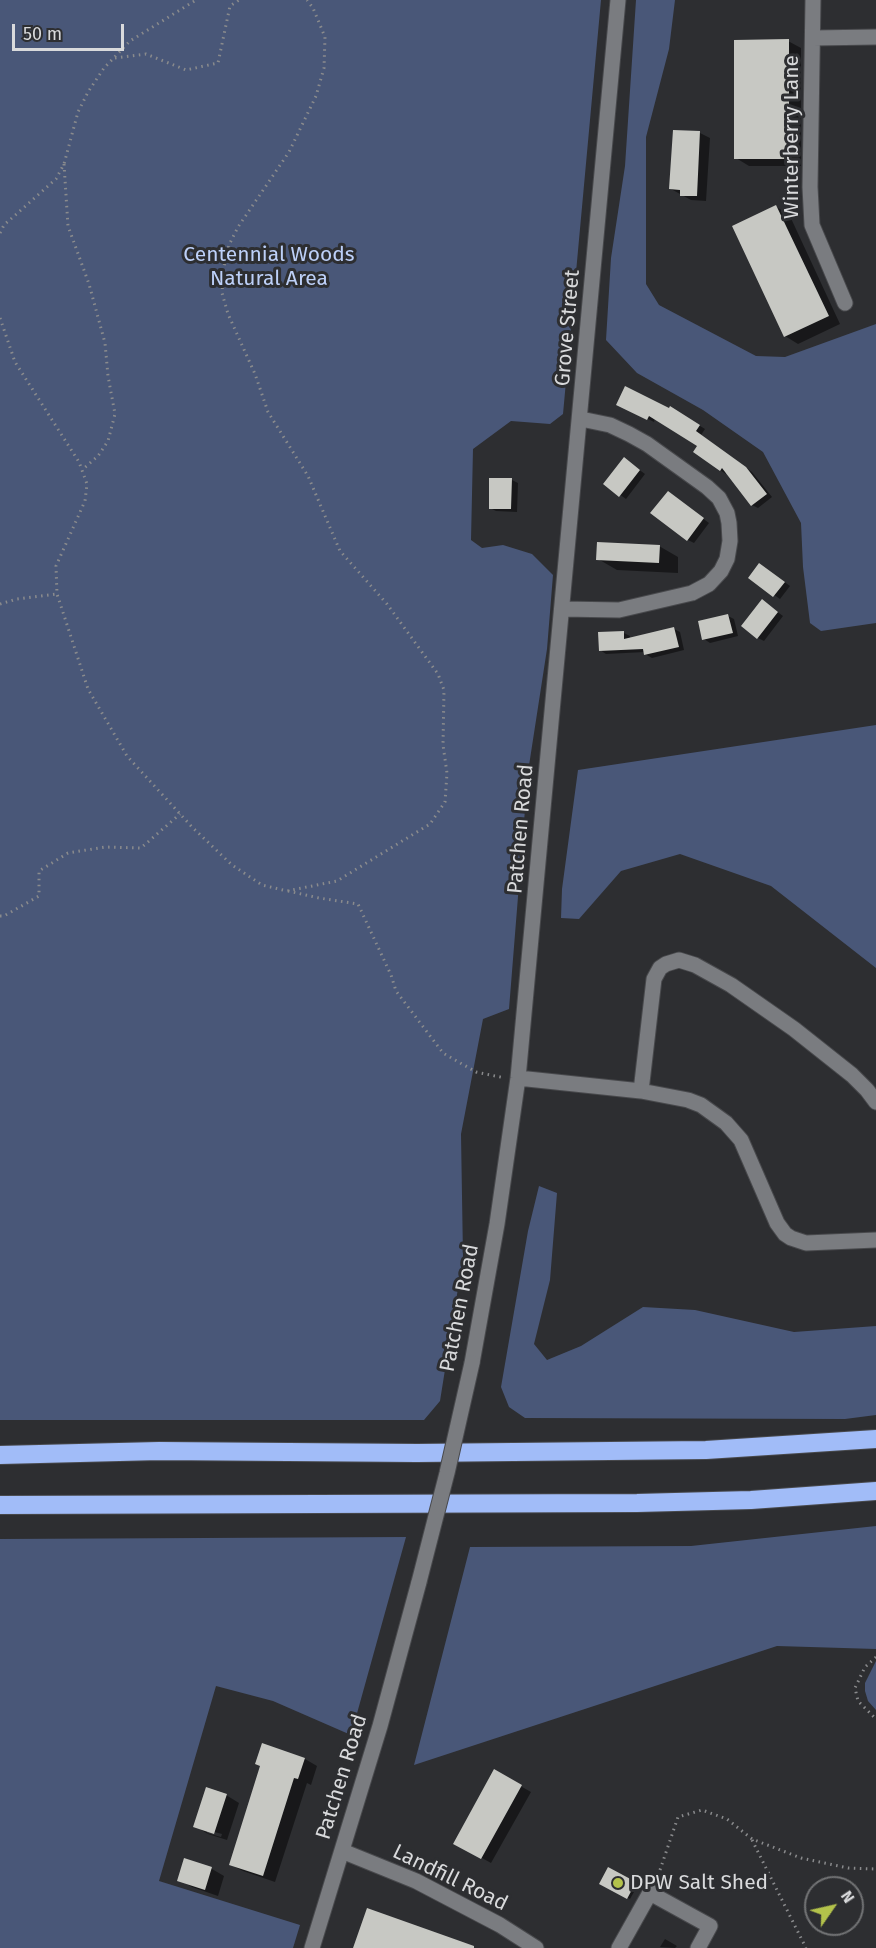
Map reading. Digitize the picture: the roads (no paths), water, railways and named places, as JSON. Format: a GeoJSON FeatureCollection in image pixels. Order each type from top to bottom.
{"type":"FeatureCollection","features":[{"type":"Feature","properties":{"kind":"highway"},"geometry":{"type":"LineString","coordinates":[[0,1455],[159,1451],[417,1453],[706,1450],[876,1439]]}},
{"type":"Feature","properties":{"kind":"highway"},"geometry":{"type":"LineString","coordinates":[[0,1505],[637,1503],[751,1500],[876,1491]]}},
{"type":"Feature","properties":{"kind":"street","name":"Grove Street"},"geometry":{"type":"LineString","coordinates":[[558,659],[618,0]]}},
{"type":"Feature","properties":{"kind":"street","name":"Winterberry Lane"},"geometry":{"type":"LineString","coordinates":[[813,0],[810,187],[812,225],[845,303]]}},
{"type":"Feature","properties":{"kind":"street"},"geometry":{"type":"LineString","coordinates":[[813,38],[876,37]]}},
{"type":"Feature","properties":{"kind":"street"},"geometry":{"type":"LineString","coordinates":[[563,609],[619,610],[692,593],[709,584],[721,571],[727,558],[730,541],[727,513],[718,498],[707,487],[647,444],[629,434],[610,425],[581,419]]}},
{"type":"Feature","properties":{"kind":"street","name":"Patchen Road"},"geometry":{"type":"LineString","coordinates":[[312,1948],[383,1714],[439,1506],[472,1363],[497,1224],[519,1078],[558,659]]}},
{"type":"Feature","properties":{"kind":"street"},"geometry":{"type":"LineString","coordinates":[[641,1091],[654,979],[660,968],[679,960],[695,965],[730,985],[794,1029],[860,1083],[876,1102]]}},
{"type":"Feature","properties":{"kind":"street"},"geometry":{"type":"LineString","coordinates":[[519,1078],[641,1091],[688,1100],[701,1105],[710,1110],[741,1140],[777,1223],[785,1234],[798,1241],[814,1243],[876,1240]]}},
{"type":"Feature","properties":{"kind":"street","name":"Landfill Road"},"geometry":{"type":"LineString","coordinates":[[342,1851],[416,1881],[500,1925],[536,1948]]}},
{"type":"Feature","properties":{"kind":"street"},"geometry":{"type":"LineString","coordinates":[[619,1948],[652,1887],[710,1926],[698,1948]]}},
{"type":"Feature","properties":{"kind":"place","name":"DPW Salt Shed"},"geometry":{"type":"Point","coordinates":[618,1883]}},
{"type":"Feature","properties":{"kind":"park label","name":"Centennial Woods Natural Area"},"geometry":{"type":"Point","coordinates":[269,267]}}]}
